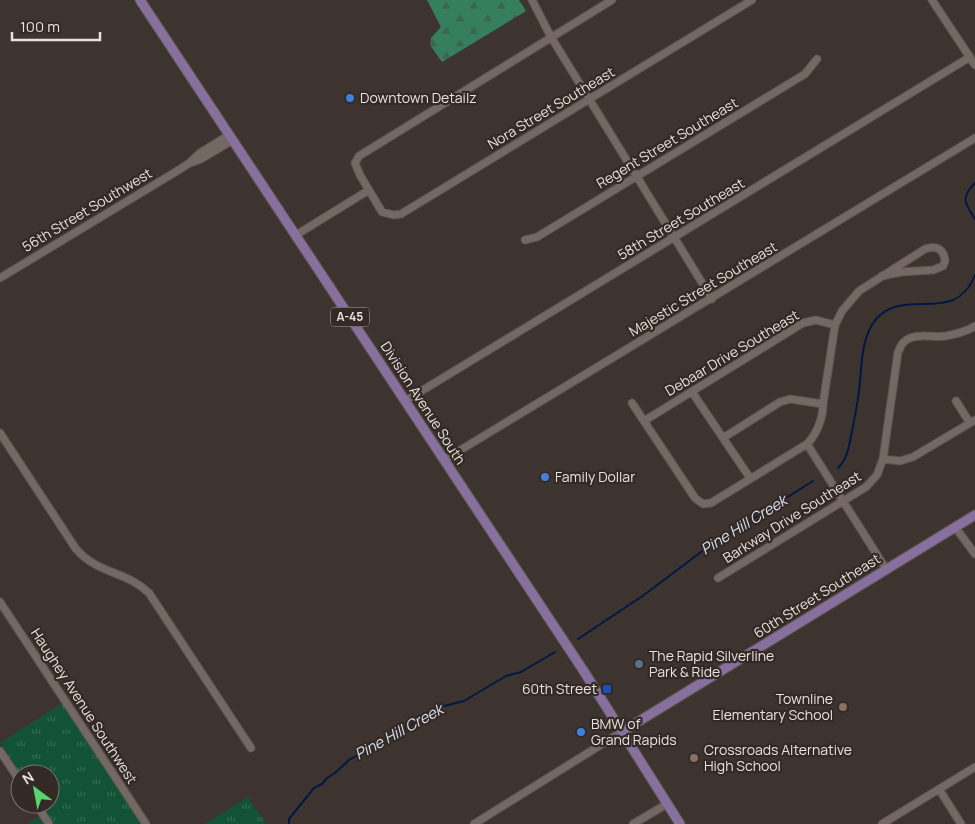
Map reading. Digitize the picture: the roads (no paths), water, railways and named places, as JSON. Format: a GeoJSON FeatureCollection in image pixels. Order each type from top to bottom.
{"type":"FeatureCollection","features":[{"type":"Feature","properties":{"kind":"main road","name":"Division Avenue South"},"geometry":{"type":"LineString","coordinates":[[140,0],[623,732],[680,824]]}},
{"type":"Feature","properties":{"kind":"main road","name":"60th Street Southeast"},"geometry":{"type":"LineString","coordinates":[[623,732],[975,515]]}},
{"type":"Feature","properties":{"kind":"street"},"geometry":{"type":"LineString","coordinates":[[532,0],[552,37],[712,299]]}},
{"type":"Feature","properties":{"kind":"street"},"geometry":{"type":"LineString","coordinates":[[296,235],[369,190],[355,163],[359,156],[612,0]]}},
{"type":"Feature","properties":{"kind":"street","name":"Nora Street Southeast"},"geometry":{"type":"LineString","coordinates":[[369,190],[382,212],[394,215],[401,214],[752,0]]}},
{"type":"Feature","properties":{"kind":"street"},"geometry":{"type":"LineString","coordinates":[[932,0],[975,65]]}},
{"type":"Feature","properties":{"kind":"street","name":"58th Street Southeast"},"geometry":{"type":"LineString","coordinates":[[405,401],[970,58]]}},
{"type":"Feature","properties":{"kind":"street","name":"Regent Street Southeast"},"geometry":{"type":"LineString","coordinates":[[525,240],[538,237],[805,74],[817,59]]}},
{"type":"Feature","properties":{"kind":"street","name":"56th Street Southwest"},"geometry":{"type":"LineString","coordinates":[[0,278],[188,164],[200,153],[231,138]]}},
{"type":"Feature","properties":{"kind":"street","name":"Majestic Street Southeast"},"geometry":{"type":"LineString","coordinates":[[444,460],[975,138]]}},
{"type":"Feature","properties":{"kind":"street"},"geometry":{"type":"LineString","coordinates":[[632,403],[695,498],[703,504],[711,502],[807,444],[812,439],[823,412],[835,325],[851,299],[859,291],[882,276],[924,249],[932,246],[940,249],[944,254],[945,261],[939,268],[882,276]]}},
{"type":"Feature","properties":{"kind":"street","name":"Debaar Drive Southeast"},"geometry":{"type":"LineString","coordinates":[[644,420],[803,323],[816,320],[835,325]]}},
{"type":"Feature","properties":{"kind":"street","name":"Barkway Drive Southeast"},"geometry":{"type":"LineString","coordinates":[[718,578],[870,484],[877,475],[883,459],[898,352],[904,341],[912,337],[955,334],[975,326]]}},
{"type":"Feature","properties":{"kind":"street"},"geometry":{"type":"LineString","coordinates":[[692,392],[750,478]]}},
{"type":"Feature","properties":{"kind":"street"},"geometry":{"type":"LineString","coordinates":[[723,438],[780,402],[790,400],[823,404]]}},
{"type":"Feature","properties":{"kind":"street"},"geometry":{"type":"LineString","coordinates":[[883,459],[900,461],[913,457],[972,421],[956,401]]}},
{"type":"Feature","properties":{"kind":"street"},"geometry":{"type":"LineString","coordinates":[[0,433],[80,554],[95,566],[139,583],[149,593],[251,748]]}},
{"type":"Feature","properties":{"kind":"street"},"geometry":{"type":"LineString","coordinates":[[807,444],[886,570]]}},
{"type":"Feature","properties":{"kind":"street"},"geometry":{"type":"LineString","coordinates":[[955,527],[975,554]]}},
{"type":"Feature","properties":{"kind":"street","name":"Haughey Avenue Southwest"},"geometry":{"type":"LineString","coordinates":[[0,602],[146,824]]}},
{"type":"Feature","properties":{"kind":"street"},"geometry":{"type":"LineString","coordinates":[[474,824],[623,732]]}},
{"type":"Feature","properties":{"kind":"street"},"geometry":{"type":"LineString","coordinates":[[0,751],[10,766]]}},
{"type":"Feature","properties":{"kind":"street"},"geometry":{"type":"LineString","coordinates":[[882,824],[975,767]]}},
{"type":"Feature","properties":{"kind":"street"},"geometry":{"type":"LineString","coordinates":[[939,789],[961,824]]}},
{"type":"Feature","properties":{"kind":"street"},"geometry":{"type":"LineString","coordinates":[[633,824],[667,804]]}},
{"type":"Feature","properties":{"kind":"waterway","name":"Pine Hill Creek"},"geometry":{"type":"LineString","coordinates":[[975,183],[970,188],[966,197],[967,205],[975,219]]}},
{"type":"Feature","properties":{"kind":"waterway","name":"Pine Hill Creek"},"geometry":{"type":"LineString","coordinates":[[838,468],[846,457],[858,397],[863,353],[867,334],[871,326],[877,318],[889,309],[902,305],[943,303],[955,299],[966,290],[975,275]]}},
{"type":"Feature","properties":{"kind":"waterway","name":"Pine Hill Creek"},"geometry":{"type":"LineString","coordinates":[[578,639],[644,595],[705,549],[813,481]]}},
{"type":"Feature","properties":{"kind":"waterway","name":"Pine Hill Creek"},"geometry":{"type":"LineString","coordinates":[[289,824],[289,819],[314,788],[322,784],[349,760],[444,706],[464,701],[506,676],[521,672],[555,652]]}},
{"type":"Feature","properties":{"kind":"place","name":"Downtown Detailz"},"geometry":{"type":"Point","coordinates":[350,98]}},
{"type":"Feature","properties":{"kind":"place","name":"Family Dollar"},"geometry":{"type":"Point","coordinates":[545,477]}},
{"type":"Feature","properties":{"kind":"place","name":"The Rapid Silverline Park & Ride"},"geometry":{"type":"Point","coordinates":[639,664]}},
{"type":"Feature","properties":{"kind":"place","name":"60th Street"},"geometry":{"type":"Point","coordinates":[607,689]}},
{"type":"Feature","properties":{"kind":"place","name":"Townline Elementary School"},"geometry":{"type":"Point","coordinates":[843,707]}},
{"type":"Feature","properties":{"kind":"place","name":"BMW of Grand Rapids"},"geometry":{"type":"Point","coordinates":[581,732]}},
{"type":"Feature","properties":{"kind":"place","name":"Crossroads Alternative High School"},"geometry":{"type":"Point","coordinates":[694,758]}}]}
